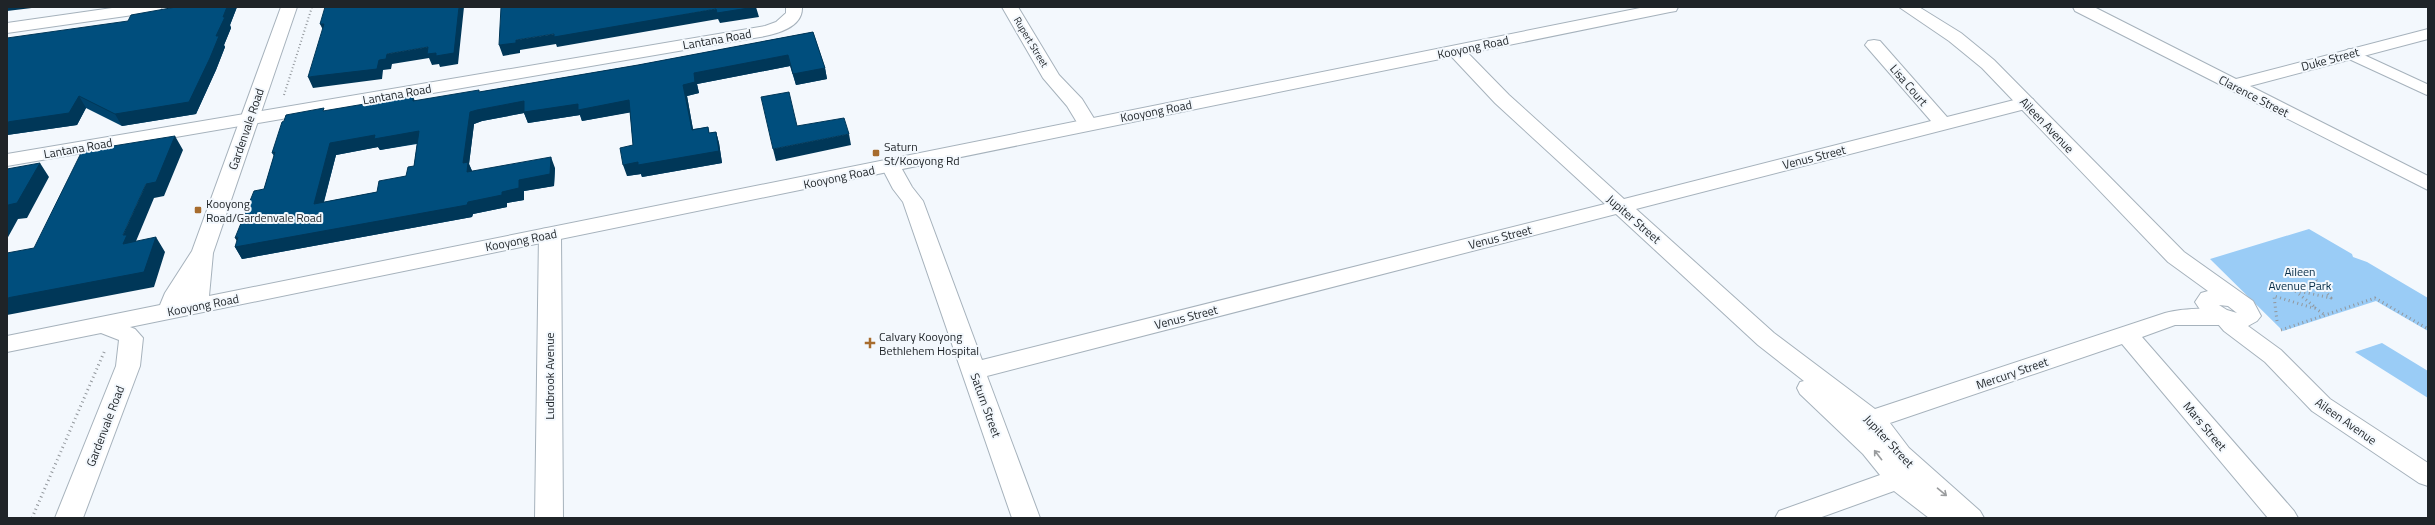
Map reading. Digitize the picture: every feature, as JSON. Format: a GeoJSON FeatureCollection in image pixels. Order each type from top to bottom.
{"type":"FeatureCollection","features":[{"type":"Feature","properties":{"kind":"street"},"geometry":{"type":"LineString","coordinates":[[7,28],[154,7]]}},
{"type":"Feature","properties":{"kind":"street","name":"Gardenvale Road"},"geometry":{"type":"LineString","coordinates":[[170,311],[176,293],[203,251],[289,7]]}},
{"type":"Feature","properties":{"kind":"street","name":"Rupert Street"},"geometry":{"type":"LineString","coordinates":[[1010,7],[1052,78],[1063,105],[1082,127]]}},
{"type":"Feature","properties":{"kind":"street","name":"Kooyong Road"},"geometry":{"type":"LineString","coordinates":[[7,344],[106,334],[170,311],[1670,7]]}},
{"type":"Feature","properties":{"kind":"street","name":"Aileen Avenue"},"geometry":{"type":"LineString","coordinates":[[1907,7],[1972,50],[2026,103],[2176,257],[2235,313],[2232,326],[2273,356],[2321,405],[2428,476]]}},
{"type":"Feature","properties":{"kind":"street","name":"Clarence Street"},"geometry":{"type":"LineString","coordinates":[[2081,7],[2428,184]]}},
{"type":"Feature","properties":{"kind":"street","name":"Lantana Road"},"geometry":{"type":"LineString","coordinates":[[7,160],[754,33],[775,28],[790,15]]}},
{"type":"Feature","properties":{"kind":"street","name":"Duke Street"},"geometry":{"type":"LineString","coordinates":[[2233,85],[2428,34]]}},
{"type":"Feature","properties":{"kind":"street","name":"Lisa Court"},"geometry":{"type":"LineString","coordinates":[[1874,44],[1944,124]]}},
{"type":"Feature","properties":{"kind":"street","name":"Jupiter Street"},"geometry":{"type":"LineString","coordinates":[[1449,52],[1469,77],[1502,99],[1766,339],[1807,386],[1862,423],[1872,447],[1908,476],[1970,518]]}},
{"type":"Feature","properties":{"kind":"street","name":"Venus Street"},"geometry":{"type":"LineString","coordinates":[[973,371],[2026,103]]}},
{"type":"Feature","properties":{"kind":"street","name":"Saturn Street"},"geometry":{"type":"LineString","coordinates":[[899,164],[902,189],[913,201],[1026,518]]}},
{"type":"Feature","properties":{"kind":"street","name":"Ludbrook Avenue"},"geometry":{"type":"LineString","coordinates":[[548,518],[550,234]]}},
{"type":"Feature","properties":{"kind":"street","name":"Gardenvale Road"},"geometry":{"type":"LineString","coordinates":[[194,307],[200,288],[203,251]]}},
{"type":"Feature","properties":{"kind":"street","name":"Aileen Avenue"},"geometry":{"type":"LineString","coordinates":[[2176,257],[2206,301]]}},
{"type":"Feature","properties":{"kind":"street","name":"Mercury Street"},"geometry":{"type":"LineString","coordinates":[[2173,318],[2182,310],[2206,301],[2214,296],[2220,297],[2235,313]]}},
{"type":"Feature","properties":{"kind":"street","name":"Mercury Street"},"geometry":{"type":"LineString","coordinates":[[1862,423],[2173,318],[2235,313]]}},
{"type":"Feature","properties":{"kind":"street","name":"Gardenvale Road"},"geometry":{"type":"LineString","coordinates":[[69,518],[128,366],[131,338],[127,334],[106,334]]}},
{"type":"Feature","properties":{"kind":"street","name":"Mars Street"},"geometry":{"type":"LineString","coordinates":[[2127,334],[2284,518]]}},
{"type":"Feature","properties":{"kind":"street"},"geometry":{"type":"LineString","coordinates":[[1789,518],[1908,476]]}},
{"type":"Feature","properties":{"kind":"street","name":"Jupiter Street"},"geometry":{"type":"LineString","coordinates":[[1908,476],[1948,518]]}},
{"type":"Feature","properties":{"kind":"lane"},"geometry":{"type":"LineString","coordinates":[[2350,54],[2428,90]]}},
{"type":"Feature","properties":{"kind":"path"},"geometry":{"type":"LineString","coordinates":[[2310,273],[2331,298],[2294,290],[2314,308],[2325,315]]}},
{"type":"Feature","properties":{"kind":"path"},"geometry":{"type":"LineString","coordinates":[[2277,321],[2274,296],[2314,308]]}},
{"type":"Feature","properties":{"kind":"path"},"geometry":{"type":"LineString","coordinates":[[2281,330],[2375,298],[2428,329]]}},
{"type":"Feature","properties":{"kind":"path"},"geometry":{"type":"LineString","coordinates":[[32,518],[106,334]]}},
{"type":"Feature","properties":{"kind":"green space","name":"Aileen Avenue Park"},"geometry":{"type":"Polygon","coordinates":[[[2309,229],[2352,254],[2353,257],[2367,262],[2428,298],[2428,331],[2376,301],[2283,331],[2210,259],[2309,229]]]}},
{"type":"Feature","properties":{"kind":"green space"},"geometry":{"type":"Polygon","coordinates":[[[2382,343],[2428,371],[2428,398],[2355,352],[2382,343]]]}},
{"type":"Feature","properties":{"kind":"building"},"geometry":{"type":"Polygon","coordinates":[[[176,7],[227,7],[223,17],[225,17],[216,36],[219,36],[189,102],[115,114],[79,96],[69,113],[7,122],[7,38],[128,21],[131,15],[176,7]]]}},
{"type":"Feature","properties":{"kind":"building"},"geometry":{"type":"Polygon","coordinates":[[[325,7],[459,7],[454,53],[436,56],[436,53],[427,54],[428,47],[387,54],[386,59],[379,60],[377,69],[308,77],[324,24],[320,24],[325,7]]]}},
{"type":"Feature","properties":{"kind":"building"},"geometry":{"type":"Polygon","coordinates":[[[501,7],[755,7],[717,13],[716,9],[554,37],[554,34],[516,40],[516,43],[499,45],[501,7]]]}},
{"type":"Feature","properties":{"kind":"building"},"geometry":{"type":"Polygon","coordinates":[[[813,32],[825,68],[793,74],[788,55],[694,73],[695,82],[683,85],[692,130],[708,127],[709,133],[716,132],[719,151],[638,165],[638,162],[623,165],[620,148],[633,145],[629,100],[578,110],[578,104],[524,112],[524,101],[470,112],[463,163],[468,162],[467,172],[551,157],[550,174],[519,180],[519,188],[502,192],[502,195],[468,202],[467,205],[235,247],[238,237],[235,238],[254,191],[264,189],[275,152],[272,153],[282,122],[284,121],[286,115],[324,108],[323,111],[400,98],[413,97],[413,101],[479,90],[479,92],[638,65],[813,32]],[[419,131],[374,139],[375,135],[330,143],[314,204],[377,192],[379,181],[406,176],[408,167],[414,166],[419,131]]]}},
{"type":"Feature","properties":{"kind":"building"},"geometry":{"type":"Polygon","coordinates":[[[789,92],[797,126],[844,118],[849,134],[773,149],[761,97],[789,92]]]}},
{"type":"Feature","properties":{"kind":"building"},"geometry":{"type":"Polygon","coordinates":[[[175,136],[156,182],[146,184],[123,235],[127,235],[123,244],[156,237],[144,272],[7,298],[7,253],[34,248],[82,151],[175,136]]]}},
{"type":"Feature","properties":{"kind":"building"},"geometry":{"type":"Polygon","coordinates":[[[40,163],[17,203],[7,206],[7,169],[40,163]]]}},
{"type":"Feature","properties":{"kind":"place","name":"Saturn St/Kooyong Rd"},"geometry":{"type":"Point","coordinates":[876,153]}},
{"type":"Feature","properties":{"kind":"place","name":"Kooyong Road/Gardenvale Road"},"geometry":{"type":"Point","coordinates":[198,210]}},
{"type":"Feature","properties":{"kind":"place","name":"Calvary Kooyong Bethlehem Hospital"},"geometry":{"type":"Point","coordinates":[870,343]}}]}
